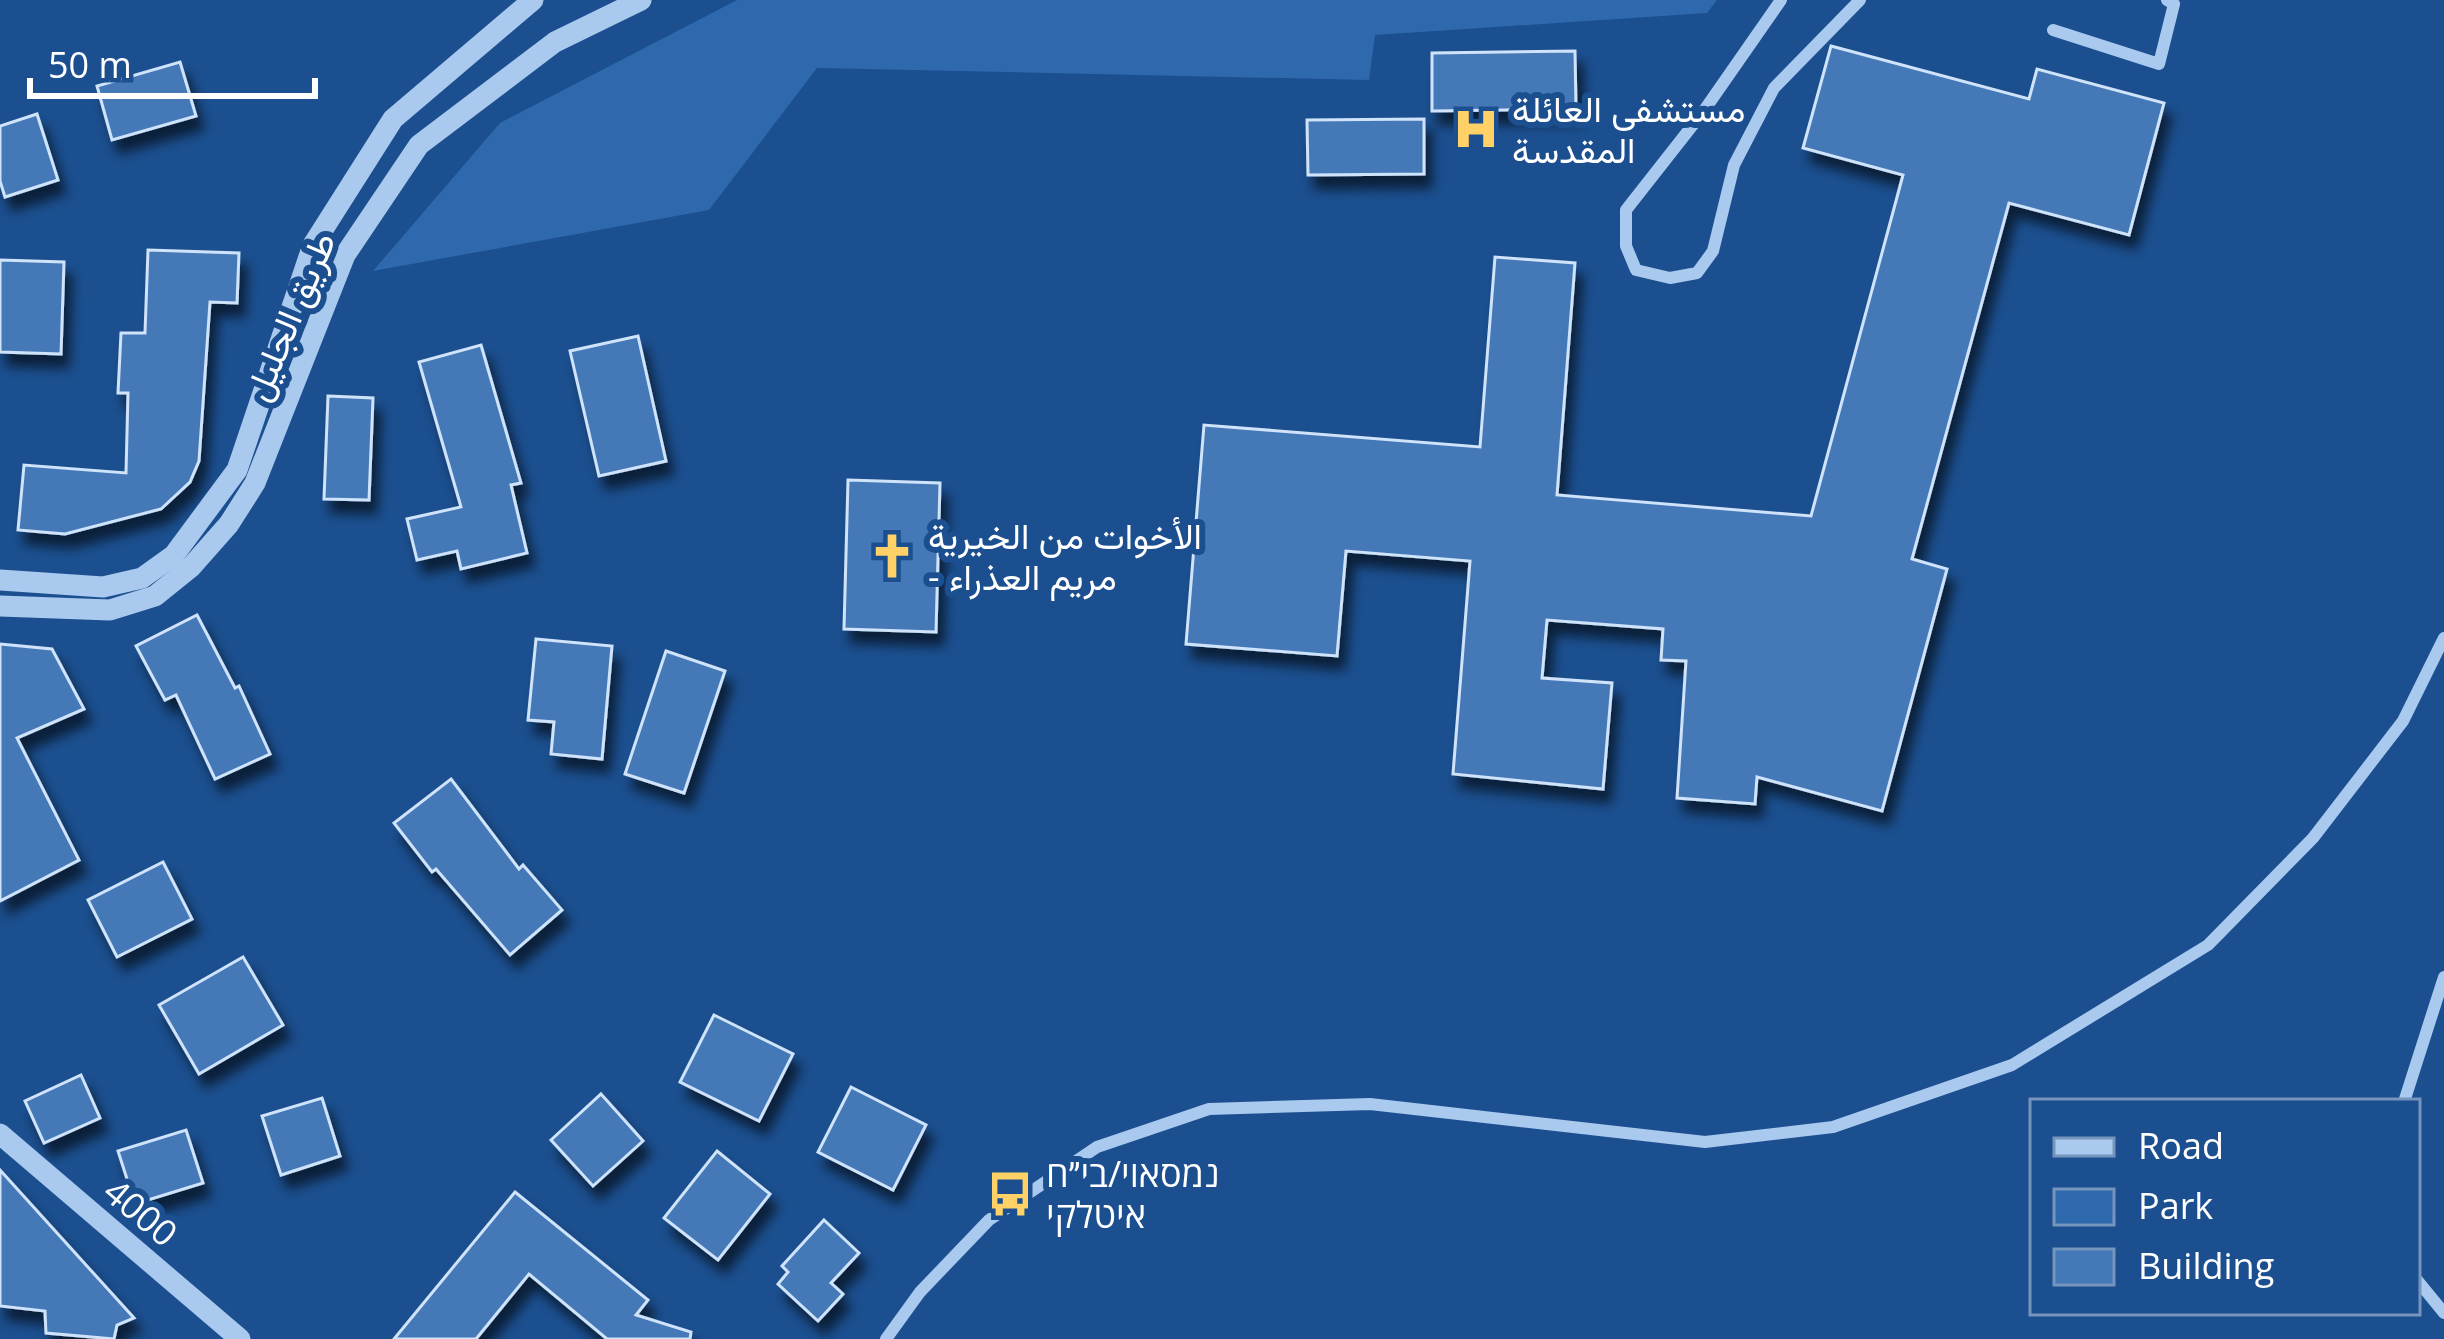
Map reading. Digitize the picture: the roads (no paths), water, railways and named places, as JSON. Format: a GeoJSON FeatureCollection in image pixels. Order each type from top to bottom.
{"type":"FeatureCollection","features":[{"type":"Feature","properties":{"kind":"street","name":"طريق الجليل"},"geometry":{"type":"LineString","coordinates":[[0,580],[103,587],[142,578],[174,555],[237,470],[313,245],[393,119],[532,0]]}},
{"type":"Feature","properties":{"kind":"street","name":"طريق الجليل"},"geometry":{"type":"LineString","coordinates":[[0,606],[110,610],[155,596],[191,567],[229,524],[256,483],[345,255],[419,145],[555,42],[641,0]]}},
{"type":"Feature","properties":{"kind":"street"},"geometry":{"type":"LineString","coordinates":[[1781,0],[1703,112],[1626,210],[1626,246],[1636,269],[1670,278],[1697,273],[1713,251],[1734,165],[1774,88],[1860,0]]}},
{"type":"Feature","properties":{"kind":"street"},"geometry":{"type":"LineString","coordinates":[[2053,30],[2158,64],[2174,4],[2167,0]]}},
{"type":"Feature","properties":{"kind":"street"},"geometry":{"type":"LineString","coordinates":[[886,1339],[920,1292],[988,1220],[1097,1147],[1209,1109],[1370,1104],[1705,1142],[1833,1127],[2012,1065],[2208,945],[2313,838],[2404,721],[2444,638]]}},
{"type":"Feature","properties":{"kind":"street"},"geometry":{"type":"LineString","coordinates":[[2405,1099],[2444,977]]}},
{"type":"Feature","properties":{"kind":"street","name":"4000"},"geometry":{"type":"LineString","coordinates":[[0,1135],[240,1339]]}},
{"type":"Feature","properties":{"kind":"street"},"geometry":{"type":"LineString","coordinates":[[2420,1284],[2444,1313]]}},
{"type":"Feature","properties":{"kind":"place","name":"مستشفى العائلة المقدسة"},"geometry":{"type":"Point","coordinates":[1476,129]}},
{"type":"Feature","properties":{"kind":"place","name":"الأخوات من الخيرية - مريم العذراء"},"geometry":{"type":"Point","coordinates":[892,556]}},
{"type":"Feature","properties":{"kind":"place","name":"נמסאוי/בי״ח איטלקי"},"geometry":{"type":"Point","coordinates":[1010,1194]}}]}
